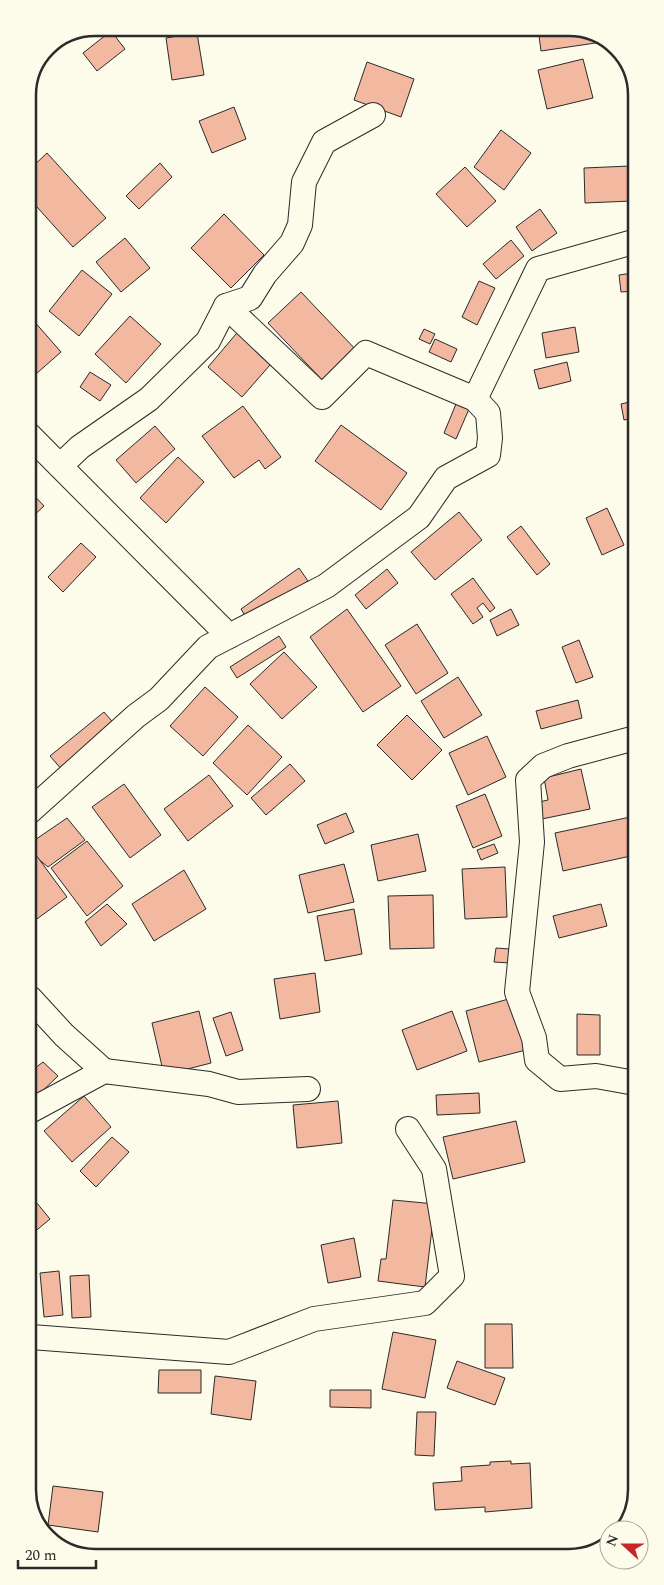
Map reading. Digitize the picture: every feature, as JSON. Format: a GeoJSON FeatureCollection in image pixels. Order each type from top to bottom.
{"type":"FeatureCollection","features":[{"type":"Feature","properties":{"kind":"street"},"geometry":{"type":"LineString","coordinates":[[60,466],[80,447],[150,399],[208,341],[226,306],[250,298],[265,274],[292,243],[300,225],[304,182],[324,142],[373,116]]}},
{"type":"Feature","properties":{"kind":"street"},"geometry":{"type":"LineString","coordinates":[[475,399],[538,269],[628,243]]}},
{"type":"Feature","properties":{"kind":"street"},"geometry":{"type":"LineString","coordinates":[[36,806],[136,716],[160,699],[208,647],[326,586],[419,517],[446,478],[488,455],[490,438],[488,413],[475,399],[366,353],[322,397],[226,306]]}},
{"type":"Feature","properties":{"kind":"street"},"geometry":{"type":"LineString","coordinates":[[36,442],[230,636]]}},
{"type":"Feature","properties":{"kind":"street"},"geometry":{"type":"LineString","coordinates":[[628,740],[568,756],[543,766],[528,780],[532,842],[517,992],[534,1038],[537,1060],[560,1079],[596,1076],[628,1082]]}},
{"type":"Feature","properties":{"kind":"street"},"geometry":{"type":"LineString","coordinates":[[36,1005],[64,1036],[104,1071],[209,1084],[238,1092],[308,1089]]}},
{"type":"Feature","properties":{"kind":"street"},"geometry":{"type":"LineString","coordinates":[[36,1108],[104,1071]]}},
{"type":"Feature","properties":{"kind":"street"},"geometry":{"type":"LineString","coordinates":[[36,1337],[230,1352],[314,1319],[425,1303],[452,1276],[434,1169],[408,1129]]}},
{"type":"Feature","properties":{"kind":"building"},"geometry":{"type":"Polygon","coordinates":[[[105,36],[115,36],[125,49],[97,71],[83,53],[105,36]]]}},
{"type":"Feature","properties":{"kind":"building"},"geometry":{"type":"Polygon","coordinates":[[[198,36],[204,75],[172,80],[166,38],[198,36]]]}},
{"type":"Feature","properties":{"kind":"building"},"geometry":{"type":"Polygon","coordinates":[[[539,36],[572,36],[588,39],[596,43],[541,51],[539,36]]]}},
{"type":"Feature","properties":{"kind":"building"},"geometry":{"type":"Polygon","coordinates":[[[583,59],[593,98],[547,109],[538,70],[583,59]]]}},
{"type":"Feature","properties":{"kind":"building"},"geometry":{"type":"Polygon","coordinates":[[[367,62],[414,79],[401,117],[354,100],[367,62]]]}},
{"type":"Feature","properties":{"kind":"building"},"geometry":{"type":"Polygon","coordinates":[[[234,107],[246,139],[212,153],[199,121],[234,107]]]}},
{"type":"Feature","properties":{"kind":"building"},"geometry":{"type":"Polygon","coordinates":[[[501,130],[531,153],[504,190],[474,167],[501,130]]]}},
{"type":"Feature","properties":{"kind":"building"},"geometry":{"type":"Polygon","coordinates":[[[47,153],[106,218],[73,247],[36,206],[36,163],[47,153]]]}},
{"type":"Feature","properties":{"kind":"building"},"geometry":{"type":"Polygon","coordinates":[[[160,163],[172,177],[139,209],[126,196],[160,163]]]}},
{"type":"Feature","properties":{"kind":"building"},"geometry":{"type":"Polygon","coordinates":[[[628,166],[628,201],[585,203],[584,168],[628,166]]]}},
{"type":"Feature","properties":{"kind":"building"},"geometry":{"type":"Polygon","coordinates":[[[465,167],[496,201],[467,227],[436,194],[465,167]]]}},
{"type":"Feature","properties":{"kind":"building"},"geometry":{"type":"Polygon","coordinates":[[[540,209],[557,233],[532,251],[516,227],[540,209]]]}},
{"type":"Feature","properties":{"kind":"building"},"geometry":{"type":"Polygon","coordinates":[[[224,214],[264,255],[231,288],[191,248],[224,214]]]}},
{"type":"Feature","properties":{"kind":"building"},"geometry":{"type":"Polygon","coordinates":[[[125,238],[150,268],[121,292],[96,262],[125,238]]]}},
{"type":"Feature","properties":{"kind":"building"},"geometry":{"type":"Polygon","coordinates":[[[511,240],[524,256],[496,279],[483,264],[511,240]]]}},
{"type":"Feature","properties":{"kind":"building"},"geometry":{"type":"Polygon","coordinates":[[[82,270],[112,294],[79,336],[49,311],[82,270]]]}},
{"type":"Feature","properties":{"kind":"building"},"geometry":{"type":"Polygon","coordinates":[[[628,274],[628,291],[621,292],[619,275],[628,274]]]}},
{"type":"Feature","properties":{"kind":"building"},"geometry":{"type":"Polygon","coordinates":[[[479,281],[495,288],[477,325],[462,317],[479,281]]]}},
{"type":"Feature","properties":{"kind":"building"},"geometry":{"type":"Polygon","coordinates":[[[301,292],[358,352],[325,383],[268,323],[301,292]]]}},
{"type":"Feature","properties":{"kind":"building"},"geometry":{"type":"Polygon","coordinates":[[[130,316],[161,344],[126,383],[95,354],[130,316]]]}},
{"type":"Feature","properties":{"kind":"building"},"geometry":{"type":"Polygon","coordinates":[[[36,323],[61,352],[36,374],[36,323]]]}},
{"type":"Feature","properties":{"kind":"building"},"geometry":{"type":"Polygon","coordinates":[[[242,327],[277,357],[242,397],[208,367],[242,327]]]}},
{"type":"Feature","properties":{"kind":"building"},"geometry":{"type":"Polygon","coordinates":[[[575,327],[579,352],[546,358],[542,333],[575,327]]]}},
{"type":"Feature","properties":{"kind":"building"},"geometry":{"type":"Polygon","coordinates":[[[424,329],[435,334],[430,344],[419,339],[424,329]]]}},
{"type":"Feature","properties":{"kind":"building"},"geometry":{"type":"Polygon","coordinates":[[[435,339],[457,349],[451,362],[429,352],[435,339]]]}},
{"type":"Feature","properties":{"kind":"building"},"geometry":{"type":"Polygon","coordinates":[[[567,362],[571,381],[539,389],[534,370],[567,362]]]}},
{"type":"Feature","properties":{"kind":"building"},"geometry":{"type":"Polygon","coordinates":[[[90,372],[111,385],[100,401],[80,387],[90,372]]]}},
{"type":"Feature","properties":{"kind":"building"},"geometry":{"type":"Polygon","coordinates":[[[628,402],[628,419],[624,420],[621,404],[628,402]]]}},
{"type":"Feature","properties":{"kind":"building"},"geometry":{"type":"Polygon","coordinates":[[[456,404],[469,409],[456,439],[444,433],[456,404]]]}},
{"type":"Feature","properties":{"kind":"building"},"geometry":{"type":"Polygon","coordinates":[[[243,406],[281,457],[265,469],[259,460],[234,478],[202,436],[243,406]]]}},
{"type":"Feature","properties":{"kind":"building"},"geometry":{"type":"Polygon","coordinates":[[[341,425],[407,473],[381,510],[315,461],[341,425]]]}},
{"type":"Feature","properties":{"kind":"building"},"geometry":{"type":"Polygon","coordinates":[[[155,426],[175,449],[136,483],[116,460],[155,426]]]}},
{"type":"Feature","properties":{"kind":"building"},"geometry":{"type":"Polygon","coordinates":[[[178,457],[204,482],[166,523],[140,498],[178,457]]]}},
{"type":"Feature","properties":{"kind":"building"},"geometry":{"type":"Polygon","coordinates":[[[36,497],[44,506],[36,513],[36,497]]]}},
{"type":"Feature","properties":{"kind":"building"},"geometry":{"type":"Polygon","coordinates":[[[607,508],[624,545],[602,555],[586,518],[607,508]]]}},
{"type":"Feature","properties":{"kind":"building"},"geometry":{"type":"Polygon","coordinates":[[[459,512],[482,540],[435,580],[411,552],[459,512]]]}},
{"type":"Feature","properties":{"kind":"building"},"geometry":{"type":"Polygon","coordinates":[[[521,526],[550,564],[537,575],[507,537],[521,526]]]}},
{"type":"Feature","properties":{"kind":"building"},"geometry":{"type":"Polygon","coordinates":[[[81,543],[96,557],[63,592],[48,577],[81,543]]]}},
{"type":"Feature","properties":{"kind":"building"},"geometry":{"type":"Polygon","coordinates":[[[299,568],[308,581],[249,622],[241,609],[299,568]]]}},
{"type":"Feature","properties":{"kind":"building"},"geometry":{"type":"Polygon","coordinates":[[[387,569],[398,583],[366,609],[355,595],[387,569]]]}},
{"type":"Feature","properties":{"kind":"building"},"geometry":{"type":"Polygon","coordinates":[[[473,578],[495,608],[490,612],[483,603],[477,608],[483,617],[473,624],[451,594],[473,578]]]}},
{"type":"Feature","properties":{"kind":"building"},"geometry":{"type":"Polygon","coordinates":[[[347,609],[401,686],[363,712],[310,637],[347,609]]]}},
{"type":"Feature","properties":{"kind":"building"},"geometry":{"type":"Polygon","coordinates":[[[511,609],[519,625],[497,636],[490,620],[511,609]]]}},
{"type":"Feature","properties":{"kind":"building"},"geometry":{"type":"Polygon","coordinates":[[[417,624],[448,673],[416,694],[385,645],[417,624]]]}},
{"type":"Feature","properties":{"kind":"building"},"geometry":{"type":"Polygon","coordinates":[[[279,636],[286,647],[237,678],[230,667],[279,636]]]}},
{"type":"Feature","properties":{"kind":"building"},"geometry":{"type":"Polygon","coordinates":[[[579,640],[593,677],[576,683],[562,647],[579,640]]]}},
{"type":"Feature","properties":{"kind":"building"},"geometry":{"type":"Polygon","coordinates":[[[284,652],[317,687],[282,719],[250,684],[284,652]]]}},
{"type":"Feature","properties":{"kind":"building"},"geometry":{"type":"Polygon","coordinates":[[[458,677],[482,715],[444,738],[421,701],[458,677]]]}},
{"type":"Feature","properties":{"kind":"building"},"geometry":{"type":"Polygon","coordinates":[[[205,687],[238,717],[203,756],[170,726],[205,687]]]}},
{"type":"Feature","properties":{"kind":"building"},"geometry":{"type":"Polygon","coordinates":[[[578,700],[582,718],[541,729],[536,711],[578,700]]]}},
{"type":"Feature","properties":{"kind":"building"},"geometry":{"type":"Polygon","coordinates":[[[104,712],[117,727],[63,771],[50,756],[104,712]]]}},
{"type":"Feature","properties":{"kind":"building"},"geometry":{"type":"Polygon","coordinates":[[[407,715],[442,750],[412,780],[377,745],[407,715]]]}},
{"type":"Feature","properties":{"kind":"building"},"geometry":{"type":"Polygon","coordinates":[[[248,725],[282,757],[247,795],[213,763],[248,725]]]}},
{"type":"Feature","properties":{"kind":"building"},"geometry":{"type":"Polygon","coordinates":[[[487,736],[506,777],[468,795],[449,753],[487,736]]]}},
{"type":"Feature","properties":{"kind":"building"},"geometry":{"type":"Polygon","coordinates":[[[290,764],[305,781],[266,815],[251,798],[290,764]]]}},
{"type":"Feature","properties":{"kind":"building"},"geometry":{"type":"Polygon","coordinates":[[[581,769],[590,809],[542,819],[539,802],[548,800],[544,778],[581,769]]]}},
{"type":"Feature","properties":{"kind":"building"},"geometry":{"type":"Polygon","coordinates":[[[209,775],[233,806],[188,841],[164,809],[209,775]]]}},
{"type":"Feature","properties":{"kind":"building"},"geometry":{"type":"Polygon","coordinates":[[[124,784],[161,835],[130,858],[92,807],[124,784]]]}},
{"type":"Feature","properties":{"kind":"building"},"geometry":{"type":"Polygon","coordinates":[[[485,794],[502,836],[473,848],[456,806],[485,794]]]}},
{"type":"Feature","properties":{"kind":"building"},"geometry":{"type":"Polygon","coordinates":[[[346,813],[354,832],[325,844],[317,825],[346,813]]]}},
{"type":"Feature","properties":{"kind":"building"},"geometry":{"type":"Polygon","coordinates":[[[628,817],[628,857],[563,871],[555,833],[628,817]]]}},
{"type":"Feature","properties":{"kind":"building"},"geometry":{"type":"Polygon","coordinates":[[[67,818],[85,840],[48,867],[36,857],[36,839],[67,818]]]}},
{"type":"Feature","properties":{"kind":"building"},"geometry":{"type":"Polygon","coordinates":[[[418,834],[426,871],[378,881],[371,845],[418,834]]]}},
{"type":"Feature","properties":{"kind":"building"},"geometry":{"type":"Polygon","coordinates":[[[87,841],[123,886],[87,916],[51,868],[87,841]]]}},
{"type":"Feature","properties":{"kind":"building"},"geometry":{"type":"Polygon","coordinates":[[[494,844],[498,853],[481,860],[477,850],[494,844]]]}},
{"type":"Feature","properties":{"kind":"building"},"geometry":{"type":"Polygon","coordinates":[[[36,855],[67,897],[36,920],[36,855]]]}},
{"type":"Feature","properties":{"kind":"building"},"geometry":{"type":"Polygon","coordinates":[[[344,864],[354,902],[308,913],[299,875],[344,864]]]}},
{"type":"Feature","properties":{"kind":"building"},"geometry":{"type":"Polygon","coordinates":[[[505,867],[507,917],[465,919],[462,869],[505,867]]]}},
{"type":"Feature","properties":{"kind":"building"},"geometry":{"type":"Polygon","coordinates":[[[184,870],[206,909],[154,941],[132,904],[184,870]]]}},
{"type":"Feature","properties":{"kind":"building"},"geometry":{"type":"Polygon","coordinates":[[[433,895],[434,948],[390,949],[388,896],[433,895]]]}},
{"type":"Feature","properties":{"kind":"building"},"geometry":{"type":"Polygon","coordinates":[[[107,904],[127,924],[101,946],[85,922],[107,904]]]}},
{"type":"Feature","properties":{"kind":"building"},"geometry":{"type":"Polygon","coordinates":[[[601,904],[607,926],[559,938],[553,916],[601,904]]]}},
{"type":"Feature","properties":{"kind":"building"},"geometry":{"type":"Polygon","coordinates":[[[354,909],[362,954],[325,961],[317,916],[354,909]]]}},
{"type":"Feature","properties":{"kind":"building"},"geometry":{"type":"Polygon","coordinates":[[[496,948],[510,949],[509,963],[494,962],[496,948]]]}},
{"type":"Feature","properties":{"kind":"building"},"geometry":{"type":"Polygon","coordinates":[[[315,973],[320,1012],[280,1019],[274,979],[315,973]]]}},
{"type":"Feature","properties":{"kind":"building"},"geometry":{"type":"Polygon","coordinates":[[[512,998],[526,1050],[479,1062],[466,1011],[512,998]]]}},
{"type":"Feature","properties":{"kind":"building"},"geometry":{"type":"Polygon","coordinates":[[[199,1011],[211,1063],[164,1075],[152,1023],[199,1011]]]}},
{"type":"Feature","properties":{"kind":"building"},"geometry":{"type":"Polygon","coordinates":[[[452,1011],[467,1051],[417,1070],[402,1030],[452,1011]]]}},
{"type":"Feature","properties":{"kind":"building"},"geometry":{"type":"Polygon","coordinates":[[[231,1012],[243,1050],[226,1056],[213,1018],[231,1012]]]}},
{"type":"Feature","properties":{"kind":"building"},"geometry":{"type":"Polygon","coordinates":[[[577,1014],[600,1015],[600,1055],[577,1055],[577,1014]]]}},
{"type":"Feature","properties":{"kind":"building"},"geometry":{"type":"Polygon","coordinates":[[[43,1062],[58,1076],[36,1097],[36,1067],[43,1062]]]}},
{"type":"Feature","properties":{"kind":"building"},"geometry":{"type":"Polygon","coordinates":[[[479,1093],[480,1113],[437,1115],[436,1095],[479,1093]]]}},
{"type":"Feature","properties":{"kind":"building"},"geometry":{"type":"Polygon","coordinates":[[[84,1096],[111,1127],[72,1162],[44,1131],[84,1096]]]}},
{"type":"Feature","properties":{"kind":"building"},"geometry":{"type":"Polygon","coordinates":[[[338,1101],[342,1143],[297,1148],[293,1105],[338,1101]]]}},
{"type":"Feature","properties":{"kind":"building"},"geometry":{"type":"Polygon","coordinates":[[[516,1121],[525,1162],[453,1179],[443,1137],[516,1121]]]}},
{"type":"Feature","properties":{"kind":"building"},"geometry":{"type":"Polygon","coordinates":[[[112,1137],[129,1152],[96,1187],[80,1171],[112,1137]]]}},
{"type":"Feature","properties":{"kind":"building"},"geometry":{"type":"Polygon","coordinates":[[[393,1200],[435,1204],[425,1287],[378,1281],[381,1259],[386,1259],[393,1200]]]}},
{"type":"Feature","properties":{"kind":"building"},"geometry":{"type":"Polygon","coordinates":[[[36,1202],[50,1219],[36,1231],[36,1202]]]}},
{"type":"Feature","properties":{"kind":"building"},"geometry":{"type":"Polygon","coordinates":[[[354,1238],[361,1277],[328,1283],[321,1245],[354,1238]]]}},
{"type":"Feature","properties":{"kind":"building"},"geometry":{"type":"Polygon","coordinates":[[[59,1271],[63,1315],[44,1317],[40,1273],[59,1271]]]}},
{"type":"Feature","properties":{"kind":"building"},"geometry":{"type":"Polygon","coordinates":[[[89,1275],[91,1317],[72,1318],[70,1276],[89,1275]]]}},
{"type":"Feature","properties":{"kind":"building"},"geometry":{"type":"Polygon","coordinates":[[[485,1324],[512,1324],[513,1368],[485,1368],[485,1324]]]}},
{"type":"Feature","properties":{"kind":"building"},"geometry":{"type":"Polygon","coordinates":[[[393,1332],[436,1340],[425,1398],[382,1389],[393,1332]]]}},
{"type":"Feature","properties":{"kind":"building"},"geometry":{"type":"Polygon","coordinates":[[[457,1361],[505,1378],[495,1405],[447,1388],[457,1361]]]}},
{"type":"Feature","properties":{"kind":"building"},"geometry":{"type":"Polygon","coordinates":[[[159,1370],[201,1370],[201,1393],[158,1393],[159,1370]]]}},
{"type":"Feature","properties":{"kind":"building"},"geometry":{"type":"Polygon","coordinates":[[[215,1376],[256,1381],[251,1420],[211,1414],[215,1376]]]}},
{"type":"Feature","properties":{"kind":"building"},"geometry":{"type":"Polygon","coordinates":[[[330,1390],[371,1390],[371,1408],[330,1407],[330,1390]]]}},
{"type":"Feature","properties":{"kind":"building"},"geometry":{"type":"Polygon","coordinates":[[[417,1412],[436,1412],[434,1456],[415,1455],[417,1412]]]}},
{"type":"Feature","properties":{"kind":"building"},"geometry":{"type":"Polygon","coordinates":[[[511,1461],[511,1464],[530,1463],[532,1508],[485,1512],[485,1507],[435,1510],[433,1483],[462,1481],[461,1467],[490,1465],[490,1462],[511,1461]]]}},
{"type":"Feature","properties":{"kind":"building"},"geometry":{"type":"Polygon","coordinates":[[[53,1486],[103,1492],[98,1532],[48,1525],[53,1486]]]}}]}
